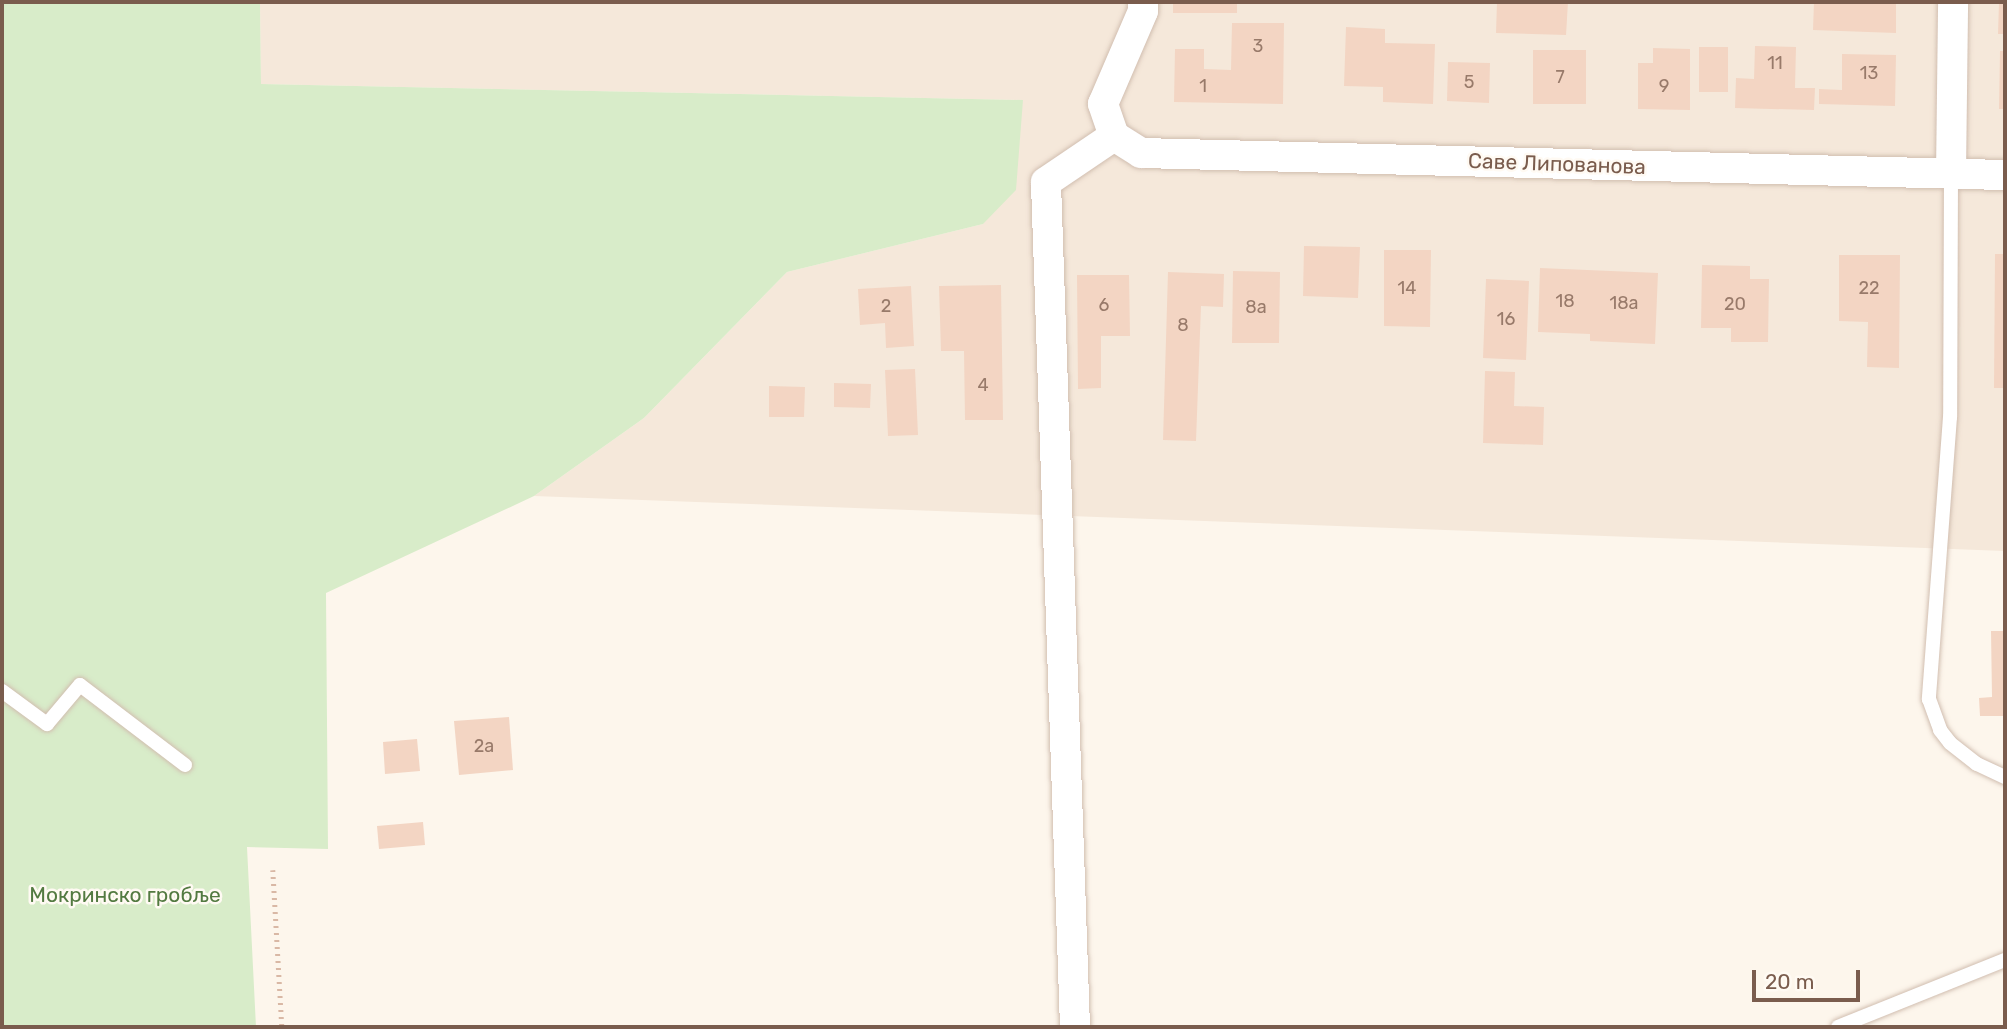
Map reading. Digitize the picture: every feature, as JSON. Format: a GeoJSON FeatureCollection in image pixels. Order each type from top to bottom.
{"type":"FeatureCollection","features":[{"type":"Feature","properties":{"kind":"street"},"geometry":{"type":"LineString","coordinates":[[1075,1027],[1046,182],[1114,136],[1103,104],[1143,11],[1143,2]]}},
{"type":"Feature","properties":{"kind":"street"},"geometry":{"type":"LineString","coordinates":[[1951,174],[1953,2]]}},
{"type":"Feature","properties":{"kind":"street","name":"Саве Липованова"},"geometry":{"type":"LineString","coordinates":[[1114,136],[1141,153],[2005,175]]}},
{"type":"Feature","properties":{"kind":"lane"},"geometry":{"type":"LineString","coordinates":[[1951,174],[1950,417],[1929,699],[1940,730],[1950,743],[1977,764],[2005,777]]}},
{"type":"Feature","properties":{"kind":"lane"},"geometry":{"type":"LineString","coordinates":[[2,691],[47,724],[80,685],[185,765]]}},
{"type":"Feature","properties":{"kind":"lane"},"geometry":{"type":"LineString","coordinates":[[1838,1027],[2005,960]]}},
{"type":"Feature","properties":{"kind":"path"},"geometry":{"type":"LineString","coordinates":[[273,870],[282,1027]]}},
{"type":"Feature","properties":{"kind":"shaded area"},"geometry":{"type":"Polygon","coordinates":[[[260,2],[2005,2],[2005,551],[534,496],[644,418],[787,272],[983,224],[1023,100],[261,84],[260,2]]]}},
{"type":"Feature","properties":{"kind":"green space","name":"Мокринско гробље"},"geometry":{"type":"Polygon","coordinates":[[[2,2],[260,2],[261,84],[1023,100],[1016,190],[983,224],[787,272],[644,418],[534,496],[326,593],[328,849],[247,847],[256,1027],[2,1027],[2,2]]]}},
{"type":"Feature","properties":{"kind":"building"},"geometry":{"type":"Polygon","coordinates":[[[1173,2],[1237,2],[1237,13],[1173,13],[1173,2]]]}},
{"type":"Feature","properties":{"kind":"building"},"geometry":{"type":"Polygon","coordinates":[[[1497,2],[1568,2],[1566,35],[1496,33],[1497,2]]]}},
{"type":"Feature","properties":{"kind":"building"},"geometry":{"type":"Polygon","coordinates":[[[1814,2],[1896,2],[1896,33],[1813,30],[1814,2]]]}},
{"type":"Feature","properties":{"kind":"building"},"geometry":{"type":"Polygon","coordinates":[[[1999,2],[2005,2],[2005,34],[1998,34],[1999,2]]]}},
{"type":"Feature","properties":{"kind":"building"},"geometry":{"type":"Polygon","coordinates":[[[1232,23],[1284,23],[1283,104],[1174,102],[1175,49],[1204,49],[1204,69],[1231,70],[1232,23]]]}},
{"type":"Feature","properties":{"kind":"building"},"geometry":{"type":"Polygon","coordinates":[[[1346,27],[1385,29],[1385,43],[1435,44],[1433,104],[1383,102],[1383,87],[1344,86],[1346,27]]]}},
{"type":"Feature","properties":{"kind":"building"},"geometry":{"type":"Polygon","coordinates":[[[1755,46],[1796,47],[1795,88],[1815,88],[1814,110],[1735,108],[1736,78],[1754,79],[1755,46]]]}},
{"type":"Feature","properties":{"kind":"building"},"geometry":{"type":"Polygon","coordinates":[[[1699,47],[1728,47],[1728,92],[1699,92],[1699,47]]]}},
{"type":"Feature","properties":{"kind":"building"},"geometry":{"type":"Polygon","coordinates":[[[1653,48],[1690,49],[1690,110],[1638,109],[1638,63],[1653,63],[1653,48]]]}},
{"type":"Feature","properties":{"kind":"building"},"geometry":{"type":"Polygon","coordinates":[[[1533,50],[1586,50],[1586,104],[1533,104],[1533,50]]]}},
{"type":"Feature","properties":{"kind":"building"},"geometry":{"type":"Polygon","coordinates":[[[2000,51],[2005,51],[2005,109],[1999,109],[2000,51]]]}},
{"type":"Feature","properties":{"kind":"building"},"geometry":{"type":"Polygon","coordinates":[[[1842,54],[1896,55],[1895,106],[1819,104],[1819,89],[1842,90],[1842,54]]]}},
{"type":"Feature","properties":{"kind":"building"},"geometry":{"type":"Polygon","coordinates":[[[1448,62],[1490,63],[1489,103],[1447,101],[1448,62]]]}},
{"type":"Feature","properties":{"kind":"building"},"geometry":{"type":"Polygon","coordinates":[[[1304,246],[1360,247],[1358,298],[1303,296],[1304,246]]]}},
{"type":"Feature","properties":{"kind":"building"},"geometry":{"type":"Polygon","coordinates":[[[1384,250],[1431,250],[1430,327],[1384,326],[1384,250]]]}},
{"type":"Feature","properties":{"kind":"building"},"geometry":{"type":"Polygon","coordinates":[[[1995,254],[2005,254],[2005,388],[1994,388],[1995,254]]]}},
{"type":"Feature","properties":{"kind":"building"},"geometry":{"type":"Polygon","coordinates":[[[1839,255],[1900,255],[1899,368],[1867,367],[1868,322],[1839,321],[1839,255]]]}},
{"type":"Feature","properties":{"kind":"building"},"geometry":{"type":"Polygon","coordinates":[[[1702,265],[1750,266],[1750,279],[1769,279],[1768,342],[1731,342],[1731,328],[1701,328],[1702,265]]]}},
{"type":"Feature","properties":{"kind":"building"},"geometry":{"type":"Polygon","coordinates":[[[1540,268],[1658,273],[1655,344],[1590,341],[1590,334],[1538,332],[1540,268]]]}},
{"type":"Feature","properties":{"kind":"building"},"geometry":{"type":"Polygon","coordinates":[[[1233,271],[1280,272],[1279,343],[1232,343],[1233,271]]]}},
{"type":"Feature","properties":{"kind":"building"},"geometry":{"type":"Polygon","coordinates":[[[1168,272],[1224,274],[1223,307],[1201,306],[1196,441],[1163,440],[1168,272]]]}},
{"type":"Feature","properties":{"kind":"building"},"geometry":{"type":"Polygon","coordinates":[[[1077,275],[1129,275],[1130,336],[1101,336],[1101,388],[1078,389],[1077,275]]]}},
{"type":"Feature","properties":{"kind":"building"},"geometry":{"type":"Polygon","coordinates":[[[1486,279],[1529,281],[1526,360],[1483,358],[1486,279]]]}},
{"type":"Feature","properties":{"kind":"building"},"geometry":{"type":"Polygon","coordinates":[[[1001,285],[1003,420],[965,420],[964,351],[941,351],[939,286],[1001,285]]]}},
{"type":"Feature","properties":{"kind":"building"},"geometry":{"type":"Polygon","coordinates":[[[911,286],[914,346],[886,348],[885,323],[860,325],[858,289],[911,286]]]}},
{"type":"Feature","properties":{"kind":"building"},"geometry":{"type":"Polygon","coordinates":[[[915,369],[918,435],[888,436],[885,370],[915,369]]]}},
{"type":"Feature","properties":{"kind":"building"},"geometry":{"type":"Polygon","coordinates":[[[1485,371],[1515,372],[1514,406],[1544,407],[1543,445],[1483,443],[1485,371]]]}},
{"type":"Feature","properties":{"kind":"building"},"geometry":{"type":"Polygon","coordinates":[[[834,383],[871,384],[870,408],[834,407],[834,383]]]}},
{"type":"Feature","properties":{"kind":"building"},"geometry":{"type":"Polygon","coordinates":[[[769,386],[805,387],[804,417],[769,417],[769,386]]]}},
{"type":"Feature","properties":{"kind":"building"},"geometry":{"type":"Polygon","coordinates":[[[1991,631],[2005,631],[2005,716],[1980,716],[1979,698],[1992,697],[1991,631]]]}},
{"type":"Feature","properties":{"kind":"building"},"geometry":{"type":"Polygon","coordinates":[[[509,717],[513,770],[459,775],[454,721],[509,717]]]}},
{"type":"Feature","properties":{"kind":"building"},"geometry":{"type":"Polygon","coordinates":[[[417,739],[420,771],[385,774],[383,742],[417,739]]]}},
{"type":"Feature","properties":{"kind":"building"},"geometry":{"type":"Polygon","coordinates":[[[423,822],[425,845],[379,849],[377,826],[423,822]]]}}]}
